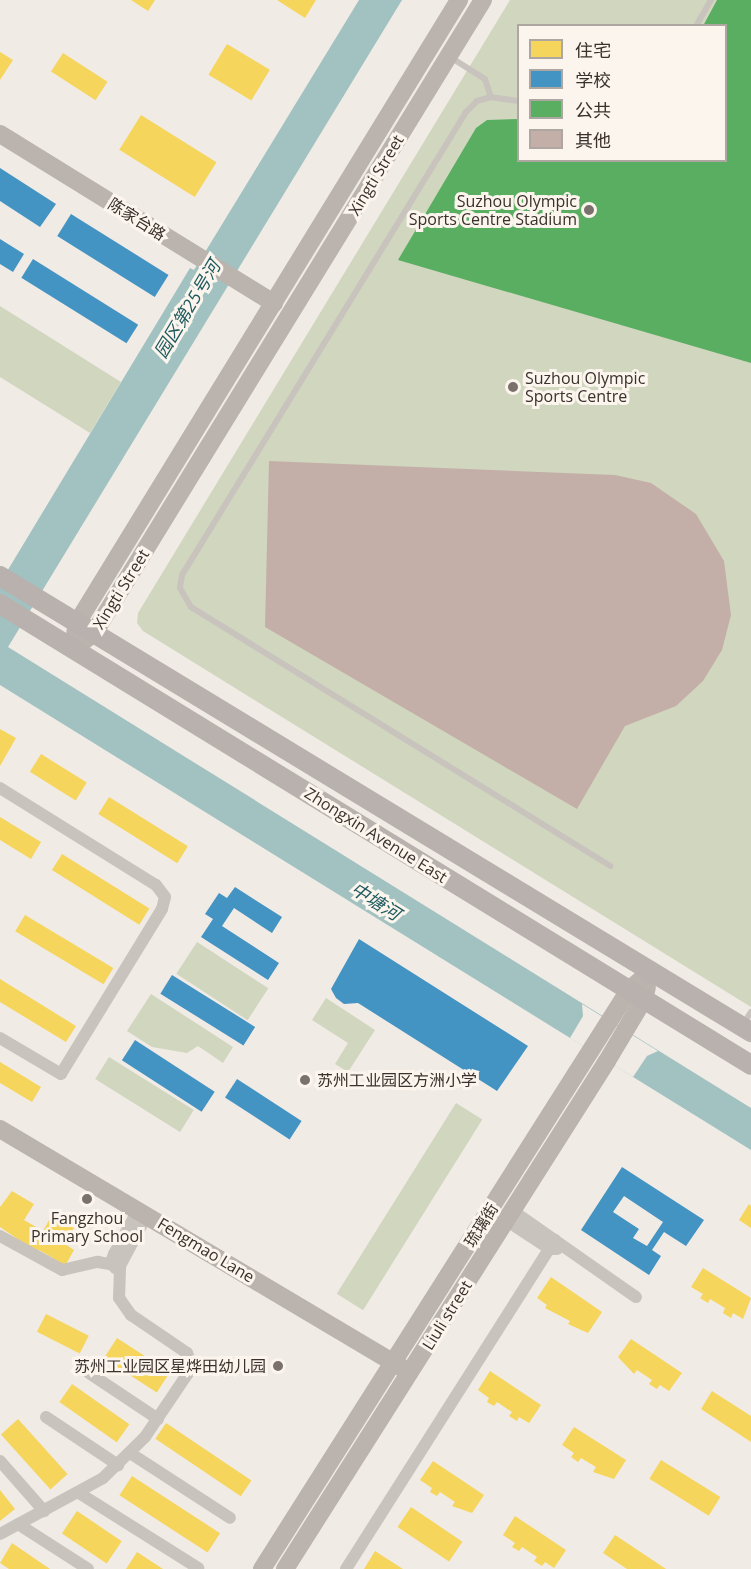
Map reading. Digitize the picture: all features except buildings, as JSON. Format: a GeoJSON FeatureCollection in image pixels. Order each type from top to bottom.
{"type":"FeatureCollection","features":[{"type":"Feature","properties":{"kind":"main road","name":"Zhongxin Avenue East"},"geometry":{"type":"LineString","coordinates":[[0,576],[651,971],[748,1023]]}},
{"type":"Feature","properties":{"kind":"main road","name":"Zhongxin Avenue East"},"geometry":{"type":"LineString","coordinates":[[0,604],[751,1065]]}},
{"type":"Feature","properties":{"kind":"street","name":"Xingti Street"},"geometry":{"type":"LineString","coordinates":[[86,628],[274,303],[459,0]]}},
{"type":"Feature","properties":{"kind":"street","name":"Xingti Street"},"geometry":{"type":"LineString","coordinates":[[73,649],[483,0]]}},
{"type":"Feature","properties":{"kind":"street","name":"陈家台路"},"geometry":{"type":"LineString","coordinates":[[0,134],[274,303]]}},
{"type":"Feature","properties":{"kind":"street"},"geometry":{"type":"LineString","coordinates":[[0,788],[156,885],[165,897],[162,909],[61,1074],[0,1038]]}},
{"type":"Feature","properties":{"kind":"street","name":"琉璃街"},"geometry":{"type":"LineString","coordinates":[[607,1061],[625,1031],[637,995],[651,971]]}},
{"type":"Feature","properties":{"kind":"street","name":"琉璃街"},"geometry":{"type":"LineString","coordinates":[[262,1569],[609,1021],[637,995]]}},
{"type":"Feature","properties":{"kind":"street","name":"Liuli street"},"geometry":{"type":"LineString","coordinates":[[285,1569],[607,1061]]}},
{"type":"Feature","properties":{"kind":"street","name":"Fengmao Lane"},"geometry":{"type":"LineString","coordinates":[[0,1129],[411,1373]]}},
{"type":"Feature","properties":{"kind":"street"},"geometry":{"type":"LineString","coordinates":[[0,1534],[79,1493],[118,1465],[158,1419],[188,1373],[190,1358],[124,1310],[119,1298],[117,1268],[142,1213]]}},
{"type":"Feature","properties":{"kind":"street"},"geometry":{"type":"LineString","coordinates":[[510,1216],[636,1297]]}},
{"type":"Feature","properties":{"kind":"street"},"geometry":{"type":"LineString","coordinates":[[0,1236],[62,1270],[117,1268]]}},
{"type":"Feature","properties":{"kind":"street"},"geometry":{"type":"LineString","coordinates":[[346,1569],[555,1246]]}},
{"type":"Feature","properties":{"kind":"street"},"geometry":{"type":"LineString","coordinates":[[89,1373],[158,1419]]}},
{"type":"Feature","properties":{"kind":"street"},"geometry":{"type":"LineString","coordinates":[[46,1417],[118,1465]]}},
{"type":"Feature","properties":{"kind":"street"},"geometry":{"type":"LineString","coordinates":[[130,1453],[230,1518]]}},
{"type":"Feature","properties":{"kind":"street"},"geometry":{"type":"LineString","coordinates":[[0,1461],[44,1511]]}},
{"type":"Feature","properties":{"kind":"street"},"geometry":{"type":"LineString","coordinates":[[79,1493],[198,1568]]}},
{"type":"Feature","properties":{"kind":"street"},"geometry":{"type":"LineString","coordinates":[[18,1524],[88,1569]]}},
{"type":"Feature","properties":{"kind":"lane"},"geometry":{"type":"LineString","coordinates":[[697,24],[711,0]]}},
{"type":"Feature","properties":{"kind":"lane"},"geometry":{"type":"LineString","coordinates":[[448,56],[485,79],[491,97]]}},
{"type":"Feature","properties":{"kind":"lane"},"geometry":{"type":"LineString","coordinates":[[517,101],[491,97],[477,101],[466,112],[182,575],[180,588],[191,607],[610,866]]}},
{"type":"Feature","properties":{"kind":"green space","name":"Suzhou Olympic Sports Centre"},"geometry":{"type":"Polygon","coordinates":[[[510,0],[751,0],[751,1007],[143,631],[137,623],[138,613],[510,0]]]}},
{"type":"Feature","properties":{"kind":"green space"},"geometry":{"type":"Polygon","coordinates":[[[0,306],[121,382],[90,433],[0,377],[0,306]]]}},
{"type":"Feature","properties":{"kind":"green space"},"geometry":{"type":"Polygon","coordinates":[[[197,942],[268,988],[248,1020],[176,974],[197,942]]]}},
{"type":"Feature","properties":{"kind":"green space"},"geometry":{"type":"Polygon","coordinates":[[[151,994],[233,1047],[223,1063],[198,1046],[187,1053],[152,1047],[127,1031],[151,994]]]}},
{"type":"Feature","properties":{"kind":"green space"},"geometry":{"type":"Polygon","coordinates":[[[326,998],[375,1030],[348,1072],[335,1064],[348,1043],[312,1020],[326,998]]]}},
{"type":"Feature","properties":{"kind":"green space"},"geometry":{"type":"Polygon","coordinates":[[[109,1057],[194,1110],[180,1132],[95,1079],[109,1057]]]}},
{"type":"Feature","properties":{"kind":"green space"},"geometry":{"type":"Polygon","coordinates":[[[456,1103],[482,1119],[363,1310],[337,1294],[456,1103]]]}},
{"type":"Feature","properties":{"kind":"water"},"geometry":{"type":"Polygon","coordinates":[[[359,0],[402,0],[8,647],[751,1108],[751,1150],[0,685],[0,583],[190,268],[194,270],[359,0]]]}},
{"type":"Feature","properties":{"kind":"pier"},"geometry":{"type":"Polygon","coordinates":[[[582,1004],[658,1051],[647,1056],[633,1077],[570,1038],[583,1016],[582,1004]]]}},
{"type":"Feature","properties":{"kind":"place","name":"Suzhou Olympic Sports Centre Stadium"},"geometry":{"type":"Point","coordinates":[589,210]}},
{"type":"Feature","properties":{"kind":"place","name":"Suzhou Olympic Sports Centre"},"geometry":{"type":"Point","coordinates":[513,387]}},
{"type":"Feature","properties":{"kind":"place","name":"苏州工业园区方洲小学"},"geometry":{"type":"Point","coordinates":[305,1080]}},
{"type":"Feature","properties":{"kind":"place","name":"Fangzhou Primary School"},"geometry":{"type":"Point","coordinates":[87,1199]}},
{"type":"Feature","properties":{"kind":"place","name":"苏州工业园区星烨田幼儿园"},"geometry":{"type":"Point","coordinates":[278,1366]}},
{"type":"Feature","properties":{"kind":"water label","name":"园区第25号河"},"geometry":{"type":"Point","coordinates":[187,309]}},
{"type":"Feature","properties":{"kind":"water label","name":"中塘河"},"geometry":{"type":"Point","coordinates":[376,901]}}]}
